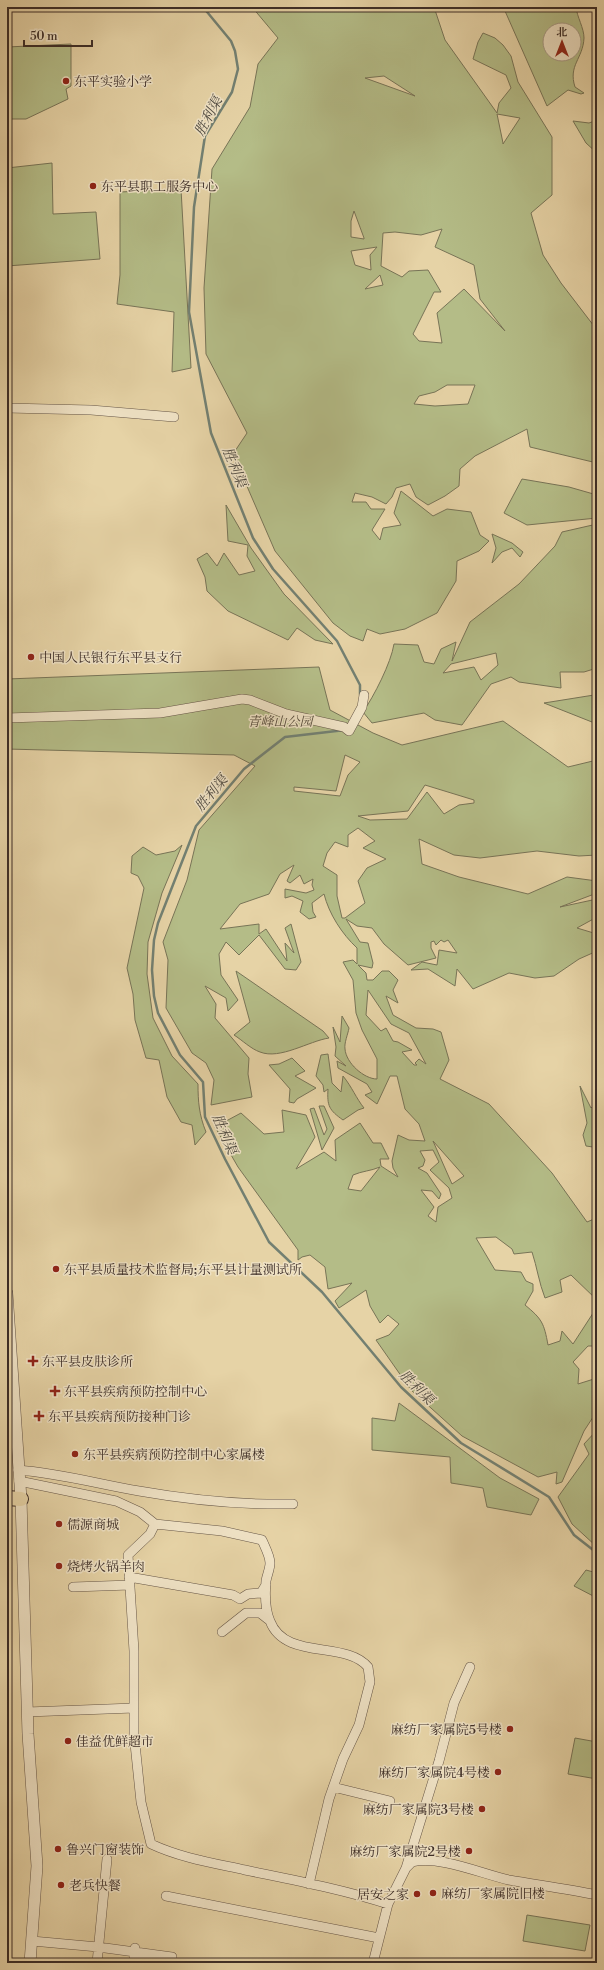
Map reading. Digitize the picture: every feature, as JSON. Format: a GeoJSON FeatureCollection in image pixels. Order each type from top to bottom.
{"type":"FeatureCollection","features":[{"type":"Feature","properties":{"kind":"street"},"geometry":{"type":"LineString","coordinates":[[7,408],[91,410],[174,416]]}},
{"type":"Feature","properties":{"kind":"street"},"geometry":{"type":"LineString","coordinates":[[7,718],[160,713],[242,699],[250,700],[286,714],[344,727],[349,731],[362,707],[364,695]]}},
{"type":"Feature","properties":{"kind":"street"},"geometry":{"type":"LineString","coordinates":[[7,1293],[19,1476],[14,1499],[36,1866],[30,1963]]}},
{"type":"Feature","properties":{"kind":"street"},"geometry":{"type":"LineString","coordinates":[[19,1476],[41,1472],[137,1491],[218,1503],[293,1504]]}},
{"type":"Feature","properties":{"kind":"street"},"geometry":{"type":"LineString","coordinates":[[19,1476],[116,1501],[140,1512],[155,1524],[222,1531],[262,1540],[270,1562],[266,1585],[269,1620],[273,1628],[291,1643],[357,1658],[368,1667],[370,1682],[359,1725],[343,1759],[333,1787],[309,1884]]}},
{"type":"Feature","properties":{"kind":"street"},"geometry":{"type":"LineString","coordinates":[[155,1524],[150,1534],[128,1555],[134,1651],[134,1708],[141,1802],[151,1844],[172,1853],[194,1859],[309,1884],[388,1904]]}},
{"type":"Feature","properties":{"kind":"street"},"geometry":{"type":"LineString","coordinates":[[73,1587],[129,1581],[233,1595],[240,1599],[248,1594],[261,1593],[266,1585]]}},
{"type":"Feature","properties":{"kind":"street"},"geometry":{"type":"LineString","coordinates":[[222,1632],[246,1613],[260,1614],[269,1620]]}},
{"type":"Feature","properties":{"kind":"street"},"geometry":{"type":"LineString","coordinates":[[373,1963],[388,1904],[406,1868],[439,1761],[454,1703],[470,1667]]}},
{"type":"Feature","properties":{"kind":"street"},"geometry":{"type":"LineString","coordinates":[[27,1712],[134,1708]]}},
{"type":"Feature","properties":{"kind":"street"},"geometry":{"type":"LineString","coordinates":[[333,1787],[390,1801]]}},
{"type":"Feature","properties":{"kind":"street"},"geometry":{"type":"LineString","coordinates":[[97,1963],[107,1859]]}},
{"type":"Feature","properties":{"kind":"street"},"geometry":{"type":"LineString","coordinates":[[406,1868],[412,1862],[429,1861],[450,1864],[508,1880],[597,1895]]}},
{"type":"Feature","properties":{"kind":"street"},"geometry":{"type":"LineString","coordinates":[[166,1896],[379,1938]]}},
{"type":"Feature","properties":{"kind":"street"},"geometry":{"type":"LineString","coordinates":[[32,1941],[135,1950],[172,1958],[172,1963]]}},
{"type":"Feature","properties":{"kind":"street"},"geometry":{"type":"LineString","coordinates":[[134,1963],[135,1950]]}},
{"type":"Feature","properties":{"kind":"green space"},"geometry":{"type":"Polygon","coordinates":[[[252,7],[434,7],[445,40],[497,113],[499,103],[511,88],[506,75],[473,59],[478,42],[483,33],[495,38],[503,45],[511,56],[518,82],[552,137],[552,195],[531,213],[543,255],[561,283],[597,330],[597,463],[530,447],[527,429],[475,456],[460,469],[459,486],[445,496],[428,505],[416,497],[410,484],[396,488],[392,497],[386,504],[372,497],[355,493],[352,502],[366,502],[371,509],[385,509],[372,530],[380,540],[383,528],[401,525],[394,513],[401,491],[433,516],[447,509],[471,512],[480,535],[489,541],[479,551],[457,561],[456,581],[437,613],[405,629],[380,634],[367,629],[363,641],[350,636],[333,623],[275,551],[233,454],[247,433],[206,354],[204,288],[212,169],[250,107],[258,64],[278,38],[252,7]],[[384,76],[365,78],[415,96],[384,76]],[[497,114],[503,144],[520,118],[497,114]],[[354,211],[351,221],[351,237],[364,239],[354,211]],[[442,229],[421,235],[395,232],[383,233],[381,266],[402,277],[409,271],[428,270],[441,292],[434,292],[413,334],[419,341],[442,343],[437,313],[464,289],[505,331],[480,299],[474,265],[435,247],[442,229]],[[377,247],[351,251],[355,265],[371,270],[370,255],[377,247]],[[380,275],[365,289],[383,285],[380,275]],[[447,385],[435,392],[419,396],[414,404],[435,406],[468,404],[475,385],[447,385]]]}},
{"type":"Feature","properties":{"kind":"green space"},"geometry":{"type":"Polygon","coordinates":[[[501,7],[576,7],[580,22],[542,22],[542,62],[577,62],[573,73],[573,79],[575,87],[584,93],[581,94],[568,90],[547,106],[505,11],[501,7]]]}},
{"type":"Feature","properties":{"kind":"green space"},"geometry":{"type":"Polygon","coordinates":[[[582,27],[584,38],[582,48],[582,27]]]}},
{"type":"Feature","properties":{"kind":"green space"},"geometry":{"type":"Polygon","coordinates":[[[71,44],[71,86],[66,89],[68,99],[26,119],[7,119],[7,47],[71,44]]]}},
{"type":"Feature","properties":{"kind":"green space"},"geometry":{"type":"Polygon","coordinates":[[[597,120],[597,153],[586,143],[573,121],[589,123],[597,120]]]}},
{"type":"Feature","properties":{"kind":"green space"},"geometry":{"type":"Polygon","coordinates":[[[52,163],[53,214],[96,212],[100,259],[7,266],[7,168],[52,163]]]}},
{"type":"Feature","properties":{"kind":"green space"},"geometry":{"type":"Polygon","coordinates":[[[181,189],[191,368],[172,372],[174,312],[117,304],[120,275],[120,192],[181,189]]]}},
{"type":"Feature","properties":{"kind":"green space"},"geometry":{"type":"Polygon","coordinates":[[[522,479],[569,487],[597,495],[597,518],[527,525],[504,513],[522,479]]]}},
{"type":"Feature","properties":{"kind":"green space"},"geometry":{"type":"Polygon","coordinates":[[[226,505],[251,548],[284,594],[333,644],[315,640],[297,628],[288,640],[228,611],[207,591],[205,577],[197,559],[207,553],[217,566],[224,553],[239,575],[255,571],[247,556],[248,545],[228,541],[226,505]]]}},
{"type":"Feature","properties":{"kind":"green space"},"geometry":{"type":"Polygon","coordinates":[[[597,524],[597,668],[584,672],[560,672],[561,688],[519,682],[511,677],[491,684],[462,725],[435,720],[424,713],[372,723],[363,712],[382,679],[394,644],[418,645],[424,662],[434,664],[441,649],[456,642],[452,661],[470,622],[519,584],[555,546],[562,532],[597,524]],[[496,653],[451,664],[443,673],[474,667],[481,680],[498,665],[496,653]]]}},
{"type":"Feature","properties":{"kind":"green space"},"geometry":{"type":"Polygon","coordinates":[[[492,534],[512,543],[523,552],[520,557],[512,548],[502,552],[492,563],[496,548],[492,534]]]}},
{"type":"Feature","properties":{"kind":"green space","name":"青峰山公园"},"geometry":{"type":"Polygon","coordinates":[[[319,667],[330,710],[373,733],[402,745],[503,721],[568,767],[597,760],[597,855],[579,856],[537,851],[480,858],[454,855],[419,839],[422,864],[459,877],[528,894],[567,877],[597,881],[597,893],[560,907],[597,899],[597,917],[577,928],[597,934],[597,951],[579,959],[554,976],[535,978],[509,973],[473,989],[457,969],[455,986],[428,969],[411,970],[422,962],[437,965],[439,950],[457,953],[448,940],[444,942],[441,940],[436,945],[434,941],[431,942],[431,948],[436,958],[408,965],[384,944],[372,928],[357,926],[346,919],[360,942],[368,943],[373,963],[372,968],[358,965],[366,973],[367,980],[373,980],[382,971],[389,971],[398,980],[393,990],[398,1003],[386,996],[393,1015],[416,1028],[433,1029],[441,1032],[449,1060],[440,1079],[489,1104],[552,1173],[587,1222],[594,1219],[595,1211],[597,1212],[597,1300],[571,1275],[560,1280],[562,1292],[545,1298],[532,1252],[514,1254],[512,1249],[496,1237],[476,1238],[495,1270],[521,1272],[526,1281],[533,1284],[533,1291],[525,1305],[539,1318],[545,1331],[548,1345],[560,1341],[562,1331],[573,1344],[597,1307],[597,1346],[588,1346],[573,1362],[579,1369],[578,1384],[597,1378],[597,1411],[584,1431],[562,1482],[556,1484],[557,1472],[538,1477],[462,1436],[411,1390],[376,1340],[389,1335],[399,1324],[388,1315],[380,1323],[370,1306],[366,1290],[339,1308],[335,1301],[352,1283],[328,1289],[325,1267],[310,1255],[302,1257],[298,1260],[298,1250],[238,1167],[215,1127],[241,1113],[264,1134],[284,1132],[282,1110],[306,1115],[315,1137],[296,1169],[324,1152],[336,1161],[335,1140],[360,1123],[373,1143],[381,1143],[389,1159],[380,1159],[381,1166],[398,1177],[393,1168],[392,1161],[398,1135],[409,1140],[425,1141],[419,1124],[405,1109],[397,1076],[390,1076],[377,1104],[365,1095],[372,1092],[367,1084],[338,1068],[337,1061],[346,1066],[335,1056],[336,1047],[333,1027],[340,1042],[342,1016],[349,1028],[345,1047],[349,1060],[361,1073],[377,1079],[377,1059],[362,1030],[356,1013],[353,980],[343,962],[353,960],[357,964],[357,948],[337,923],[329,909],[324,894],[312,903],[313,912],[316,917],[309,919],[300,912],[303,901],[292,896],[285,898],[285,889],[306,893],[314,890],[312,885],[313,879],[304,884],[300,875],[290,883],[287,881],[294,865],[280,874],[269,894],[240,904],[220,929],[259,924],[259,934],[266,929],[287,961],[285,943],[294,953],[285,928],[291,924],[301,962],[296,970],[285,969],[259,935],[239,955],[226,942],[219,954],[221,975],[238,1000],[228,1011],[226,998],[205,986],[216,1004],[215,1018],[249,1058],[248,1074],[252,1097],[211,1105],[214,1080],[206,1063],[192,1053],[166,1008],[168,960],[163,942],[187,880],[199,830],[255,766],[234,755],[7,749],[7,679],[319,667]],[[345,755],[336,791],[294,787],[294,791],[340,796],[348,775],[360,762],[345,755]],[[425,785],[408,811],[358,816],[370,820],[407,819],[427,792],[444,814],[459,805],[474,803],[474,800],[425,785]],[[358,828],[348,835],[348,847],[335,842],[327,853],[323,866],[337,875],[337,896],[342,918],[345,918],[365,903],[358,881],[367,868],[386,859],[363,848],[375,841],[358,828]],[[368,990],[366,1015],[381,1031],[386,1028],[393,1041],[398,1042],[412,1050],[402,1052],[414,1065],[417,1065],[415,1063],[419,1059],[426,1064],[409,1033],[391,1024],[368,990]],[[433,1141],[452,1184],[464,1176],[433,1141]],[[433,1150],[420,1151],[425,1160],[423,1166],[418,1168],[427,1173],[441,1194],[439,1199],[432,1191],[421,1190],[434,1207],[428,1216],[436,1222],[438,1207],[452,1198],[449,1188],[430,1170],[439,1162],[433,1150]],[[380,1167],[353,1175],[348,1189],[361,1191],[380,1167]]]}},
{"type":"Feature","properties":{"kind":"green space"},"geometry":{"type":"Polygon","coordinates":[[[597,689],[597,724],[544,703],[594,695],[597,689]]]}},
{"type":"Feature","properties":{"kind":"green space"},"geometry":{"type":"Polygon","coordinates":[[[182,845],[162,893],[148,942],[147,974],[153,1018],[172,1056],[198,1084],[199,1108],[206,1132],[195,1145],[192,1125],[181,1122],[167,1097],[159,1060],[146,1058],[135,1020],[133,994],[127,968],[144,888],[138,876],[131,873],[132,856],[143,847],[156,855],[175,851],[182,845]]]}},
{"type":"Feature","properties":{"kind":"green space"},"geometry":{"type":"Polygon","coordinates":[[[236,971],[323,1031],[329,1038],[276,1054],[268,1054],[253,1049],[234,1035],[250,1022],[236,971]]]}},
{"type":"Feature","properties":{"kind":"green space"},"geometry":{"type":"Polygon","coordinates":[[[328,1054],[332,1083],[341,1092],[343,1076],[364,1108],[358,1110],[343,1120],[330,1107],[328,1100],[328,1089],[324,1092],[323,1085],[316,1076],[321,1055],[328,1054]]]}},
{"type":"Feature","properties":{"kind":"green space"},"geometry":{"type":"Polygon","coordinates":[[[292,1058],[305,1071],[295,1076],[316,1088],[297,1099],[294,1103],[289,1102],[290,1089],[269,1065],[279,1064],[292,1058]]]}},
{"type":"Feature","properties":{"kind":"green space"},"geometry":{"type":"Polygon","coordinates":[[[580,1086],[591,1108],[597,1102],[597,1136],[593,1134],[593,1147],[586,1146],[583,1135],[587,1123],[580,1086]]]}},
{"type":"Feature","properties":{"kind":"green space"},"geometry":{"type":"Polygon","coordinates":[[[319,1106],[324,1106],[334,1128],[322,1150],[310,1109],[314,1108],[324,1135],[327,1129],[319,1106]]]}},
{"type":"Feature","properties":{"kind":"green space"},"geometry":{"type":"Polygon","coordinates":[[[399,1403],[500,1478],[539,1499],[531,1515],[487,1507],[483,1488],[451,1483],[450,1457],[372,1450],[372,1418],[395,1421],[399,1403]]]}},
{"type":"Feature","properties":{"kind":"green space"},"geometry":{"type":"Polygon","coordinates":[[[597,1430],[597,1547],[572,1524],[558,1497],[589,1454],[584,1444],[597,1430]]]}},
{"type":"Feature","properties":{"kind":"green space"},"geometry":{"type":"Polygon","coordinates":[[[586,1570],[597,1573],[597,1598],[574,1586],[586,1570]]]}},
{"type":"Feature","properties":{"kind":"green space"},"geometry":{"type":"Polygon","coordinates":[[[575,1738],[597,1742],[597,1779],[568,1774],[575,1738]]]}},
{"type":"Feature","properties":{"kind":"green space"},"geometry":{"type":"Polygon","coordinates":[[[527,1915],[590,1925],[585,1951],[523,1941],[527,1915]]]}},
{"type":"Feature","properties":{"kind":"waterway","name":"胜利渠"},"geometry":{"type":"LineString","coordinates":[[203,7],[231,41],[235,51],[238,69],[232,92],[205,136],[194,207],[189,312],[211,433],[253,538],[273,569],[337,641],[360,685],[360,695]]}},
{"type":"Feature","properties":{"kind":"waterway","name":"胜利渠"},"geometry":{"type":"LineString","coordinates":[[345,730],[285,737],[244,769],[196,826],[158,923],[154,940],[152,970],[154,996],[158,1013],[180,1055],[203,1082],[205,1117],[225,1159],[269,1242],[322,1292],[401,1387],[461,1443],[549,1497],[574,1535],[597,1553]]}},
{"type":"Feature","properties":{"kind":"place","name":"东平实验小学"},"geometry":{"type":"Point","coordinates":[66,81]}},
{"type":"Feature","properties":{"kind":"place","name":"东平县职工服务中心"},"geometry":{"type":"Point","coordinates":[93,186]}},
{"type":"Feature","properties":{"kind":"place","name":"中国人民银行东平县支行"},"geometry":{"type":"Point","coordinates":[31,657]}},
{"type":"Feature","properties":{"kind":"place","name":"东平县质量技术监督局;东平县计量测试所"},"geometry":{"type":"Point","coordinates":[56,1269]}},
{"type":"Feature","properties":{"kind":"place","name":"东平县皮肤诊所"},"geometry":{"type":"Point","coordinates":[33,1361]}},
{"type":"Feature","properties":{"kind":"place","name":"东平县疾病预防控制中心"},"geometry":{"type":"Point","coordinates":[55,1391]}},
{"type":"Feature","properties":{"kind":"place","name":"东平县疾病预防接种门诊"},"geometry":{"type":"Point","coordinates":[39,1416]}},
{"type":"Feature","properties":{"kind":"place","name":"东平县疾病预防控制中心家属楼"},"geometry":{"type":"Point","coordinates":[75,1454]}},
{"type":"Feature","properties":{"kind":"place","name":"儒源商城"},"geometry":{"type":"Point","coordinates":[59,1524]}},
{"type":"Feature","properties":{"kind":"place","name":"烧烤火锅羊肉"},"geometry":{"type":"Point","coordinates":[59,1566]}},
{"type":"Feature","properties":{"kind":"place","name":"麻纺厂家属院5号楼"},"geometry":{"type":"Point","coordinates":[510,1729]}},
{"type":"Feature","properties":{"kind":"place","name":"佳益优鲜超市"},"geometry":{"type":"Point","coordinates":[68,1741]}},
{"type":"Feature","properties":{"kind":"place","name":"麻纺厂家属院4号楼"},"geometry":{"type":"Point","coordinates":[498,1772]}},
{"type":"Feature","properties":{"kind":"place","name":"麻纺厂家属院3号楼"},"geometry":{"type":"Point","coordinates":[482,1809]}},
{"type":"Feature","properties":{"kind":"place","name":"鲁兴门窗装饰"},"geometry":{"type":"Point","coordinates":[58,1849]}},
{"type":"Feature","properties":{"kind":"place","name":"麻纺厂家属院2号楼"},"geometry":{"type":"Point","coordinates":[469,1851]}},
{"type":"Feature","properties":{"kind":"place","name":"老兵快餐"},"geometry":{"type":"Point","coordinates":[61,1885]}},
{"type":"Feature","properties":{"kind":"place","name":"麻纺厂家属院旧楼"},"geometry":{"type":"Point","coordinates":[433,1893]}},
{"type":"Feature","properties":{"kind":"place","name":"居安之家"},"geometry":{"type":"Point","coordinates":[417,1894]}}]}
